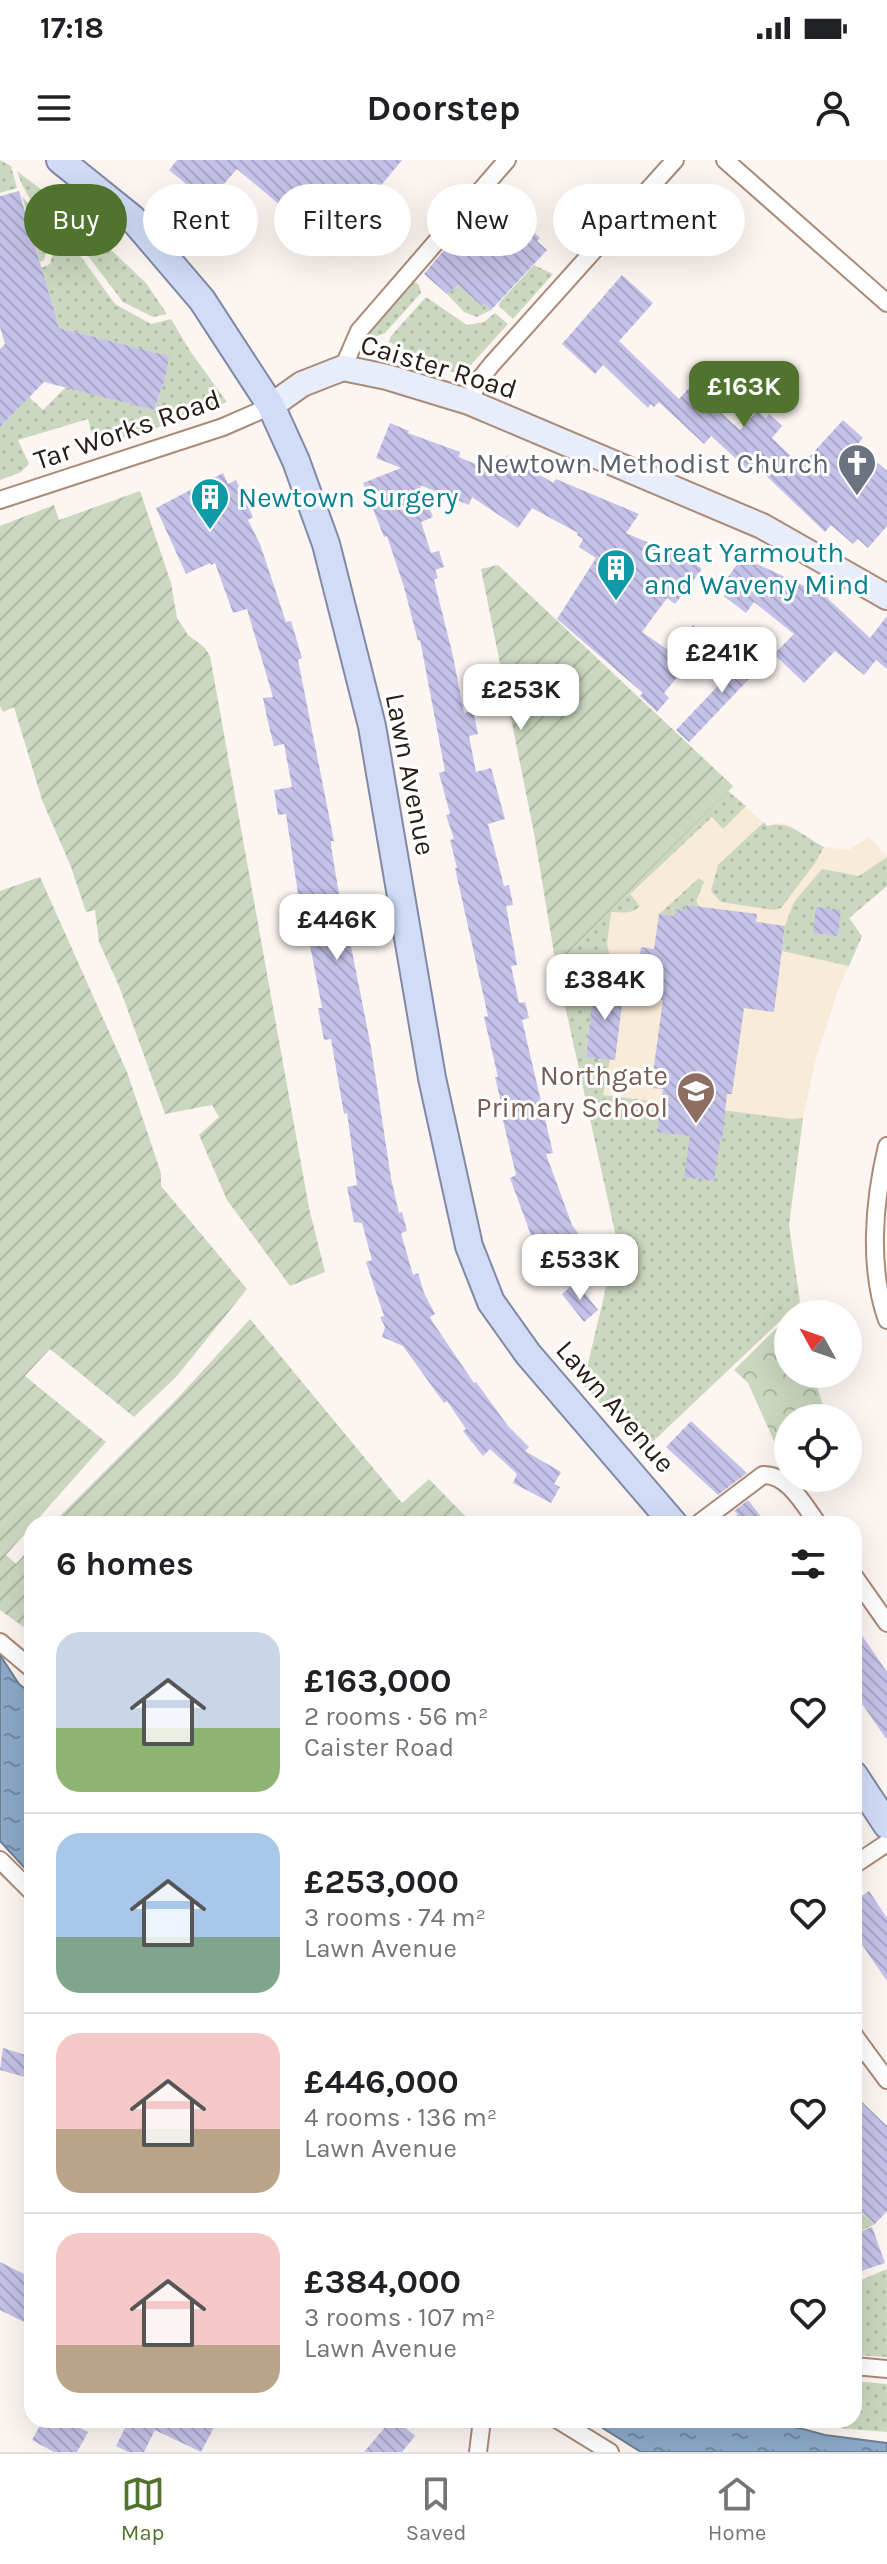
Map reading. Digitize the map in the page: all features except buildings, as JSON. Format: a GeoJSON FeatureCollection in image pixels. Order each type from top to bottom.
{"type":"FeatureCollection","features":[{"type":"Feature","properties":{"kind":"main road"},"geometry":{"type":"LineString","coordinates":[[60,160],[132,218],[171,260],[202,300],[271,406]]}},
{"type":"Feature","properties":{"kind":"main road","name":"Lawn Avenue"},"geometry":{"type":"LineString","coordinates":[[271,406],[300,470],[326,544],[372,726],[432,1078],[469,1246],[491,1302],[528,1354],[667,1516]]}},
{"type":"Feature","properties":{"kind":"main road"},"geometry":{"type":"LineString","coordinates":[[862,1787],[887,1825]]}},
{"type":"Feature","properties":{"kind":"street"},"geometry":{"type":"LineString","coordinates":[[343,368],[359,331],[507,160]]}},
{"type":"Feature","properties":{"kind":"street"},"geometry":{"type":"LineString","coordinates":[[469,402],[480,379],[492,364],[675,160]]}},
{"type":"Feature","properties":{"kind":"street"},"geometry":{"type":"LineString","coordinates":[[725,160],[887,303]]}},
{"type":"Feature","properties":{"kind":"street","name":"Caister Road"},"geometry":{"type":"LineString","coordinates":[[271,406],[302,384],[343,368],[387,377],[469,402],[762,526],[887,597]]}},
{"type":"Feature","properties":{"kind":"street","name":"Tar Works Road"},"geometry":{"type":"LineString","coordinates":[[0,500],[223,427],[271,406]]}},
{"type":"Feature","properties":{"kind":"street"},"geometry":{"type":"LineString","coordinates":[[887,1146],[876,1242],[876,1267],[887,1320]]}},
{"type":"Feature","properties":{"kind":"street"},"geometry":{"type":"LineString","coordinates":[[709,1516],[763,1475],[774,1474],[784,1480],[812,1516]]}},
{"type":"Feature","properties":{"kind":"street"},"geometry":{"type":"LineString","coordinates":[[862,1587],[887,1623]]}},
{"type":"Feature","properties":{"kind":"street"},"geometry":{"type":"LineString","coordinates":[[0,1642],[24,1662]]}},
{"type":"Feature","properties":{"kind":"street"},"geometry":{"type":"LineString","coordinates":[[862,1860],[887,1843]]}},
{"type":"Feature","properties":{"kind":"street"},"geometry":{"type":"LineString","coordinates":[[0,1860],[24,1884]]}},
{"type":"Feature","properties":{"kind":"street"},"geometry":{"type":"LineString","coordinates":[[862,2057],[887,2080]]}},
{"type":"Feature","properties":{"kind":"street"},"geometry":{"type":"LineString","coordinates":[[862,2367],[887,2369]]}},
{"type":"Feature","properties":{"kind":"street"},"geometry":{"type":"LineString","coordinates":[[571,2428],[610,2452]]}},
{"type":"Feature","properties":{"kind":"shaded area","name":"Northgate Primary School"},"geometry":{"type":"Polygon","coordinates":[[[728,791],[767,826],[780,823],[791,826],[824,847],[848,850],[869,837],[887,856],[887,886],[849,918],[862,936],[838,990],[815,1062],[803,1118],[789,1225],[800,1300],[774,1300],[774,1327],[644,1450],[583,1385],[617,1241],[556,965],[728,791]]]}},
{"type":"Feature","properties":{"kind":"green space"},"geometry":{"type":"Polygon","coordinates":[[[0,160],[11,166],[17,188],[0,193],[0,160]]]}},
{"type":"Feature","properties":{"kind":"green space"},"geometry":{"type":"Polygon","coordinates":[[[17,171],[34,184],[24,184],[24,188],[17,171]]]}},
{"type":"Feature","properties":{"kind":"green space"},"geometry":{"type":"Polygon","coordinates":[[[52,256],[80,256],[115,304],[151,324],[171,319],[227,402],[185,419],[95,446],[88,419],[18,440],[29,464],[21,472],[0,480],[0,427],[29,397],[43,410],[66,387],[154,410],[165,379],[168,356],[59,328],[41,268],[50,264],[52,256]]]}},
{"type":"Feature","properties":{"kind":"green space"},"geometry":{"type":"Polygon","coordinates":[[[88,256],[117,256],[146,283],[167,314],[153,317],[123,302],[88,256]]]}},
{"type":"Feature","properties":{"kind":"green space"},"geometry":{"type":"Polygon","coordinates":[[[534,265],[553,274],[513,319],[499,306],[500,302],[534,265]]]}},
{"type":"Feature","properties":{"kind":"green space"},"geometry":{"type":"Polygon","coordinates":[[[413,280],[419,285],[421,293],[385,333],[375,337],[366,332],[413,280]]]}},
{"type":"Feature","properties":{"kind":"green space"},"geometry":{"type":"Polygon","coordinates":[[[458,285],[491,310],[477,317],[464,312],[447,294],[458,285]]]}},
{"type":"Feature","properties":{"kind":"green space"},"geometry":{"type":"Polygon","coordinates":[[[426,297],[467,325],[484,322],[495,313],[508,324],[469,367],[455,373],[389,342],[426,297]]]}},
{"type":"Feature","properties":{"kind":"green space"},"geometry":{"type":"Polygon","coordinates":[[[140,491],[171,583],[177,618],[188,635],[210,656],[309,1208],[325,1272],[290,1286],[227,1200],[199,1135],[219,1117],[212,1105],[165,1114],[119,986],[99,942],[95,910],[86,912],[71,867],[42,800],[14,707],[3,712],[0,706],[0,526],[54,505],[59,520],[140,491]]]}},
{"type":"Feature","properties":{"kind":"green space"},"geometry":{"type":"Polygon","coordinates":[[[498,565],[733,786],[556,965],[534,833],[481,569],[498,565]]]}},
{"type":"Feature","properties":{"kind":"green space"},"geometry":{"type":"Polygon","coordinates":[[[728,791],[746,806],[723,829],[712,817],[630,894],[640,906],[637,909],[611,912],[607,944],[617,987],[594,984],[586,1056],[610,1059],[603,1095],[803,1118],[789,1225],[800,1300],[774,1300],[774,1327],[644,1450],[583,1385],[617,1241],[556,965],[728,791]]]}},
{"type":"Feature","properties":{"kind":"green space"},"geometry":{"type":"Polygon","coordinates":[[[764,822],[767,826],[790,827],[824,847],[781,908],[774,910],[721,902],[711,891],[718,865],[764,822]]]}},
{"type":"Feature","properties":{"kind":"green space"},"geometry":{"type":"Polygon","coordinates":[[[887,857],[887,886],[849,918],[862,936],[849,966],[782,951],[785,926],[794,902],[822,869],[859,876],[887,857]]]}},
{"type":"Feature","properties":{"kind":"green space"},"geometry":{"type":"Polygon","coordinates":[[[40,877],[127,1072],[161,1173],[161,1186],[247,1289],[177,1376],[134,1417],[50,1349],[25,1376],[106,1442],[41,1516],[24,1516],[24,1535],[6,1555],[16,1564],[24,1555],[24,1627],[0,1610],[0,891],[40,877]]]}},
{"type":"Feature","properties":{"kind":"green space"},"geometry":{"type":"Polygon","coordinates":[[[699,878],[704,882],[696,901],[700,907],[686,905],[685,911],[675,910],[675,916],[659,914],[699,878]]]}},
{"type":"Feature","properties":{"kind":"green space"},"geometry":{"type":"Polygon","coordinates":[[[250,1319],[402,1503],[429,1479],[465,1516],[60,1516],[175,1401],[250,1319]]]}},
{"type":"Feature","properties":{"kind":"green space"},"geometry":{"type":"Polygon","coordinates":[[[774,1331],[774,1388],[817,1388],[823,1404],[774,1404],[774,1441],[748,1383],[734,1370],[774,1331]]]}},
{"type":"Feature","properties":{"kind":"green space"},"geometry":{"type":"Polygon","coordinates":[[[862,2213],[875,2224],[862,2230],[862,2213]]]}},
{"type":"Feature","properties":{"kind":"green space"},"geometry":{"type":"Polygon","coordinates":[[[887,2269],[887,2357],[862,2355],[862,2280],[887,2269]]]}},
{"type":"Feature","properties":{"kind":"green space"},"geometry":{"type":"Polygon","coordinates":[[[862,2382],[887,2384],[887,2432],[837,2428],[862,2428],[862,2382]]]}},
{"type":"Feature","properties":{"kind":"water"},"geometry":{"type":"Polygon","coordinates":[[[0,1655],[24,1688],[24,1867],[0,1841],[0,1655]]]}},
{"type":"Feature","properties":{"kind":"water"},"geometry":{"type":"Polygon","coordinates":[[[603,2428],[799,2428],[825,2435],[887,2443],[887,2452],[641,2452],[603,2428]]]}},
{"type":"Feature","properties":{"kind":"place","name":"Newtown Methodist Church"},"geometry":{"type":"Point","coordinates":[857,497]}},
{"type":"Feature","properties":{"kind":"place","name":"Newtown Surgery"},"geometry":{"type":"Point","coordinates":[210,531]}},
{"type":"Feature","properties":{"kind":"place","name":"Great Yarmouth and Waveny Mind"},"geometry":{"type":"Point","coordinates":[616,602]}},
{"type":"Feature","properties":{"kind":"place","name":"Northgate Primary School"},"geometry":{"type":"Point","coordinates":[696,1125]}}]}
